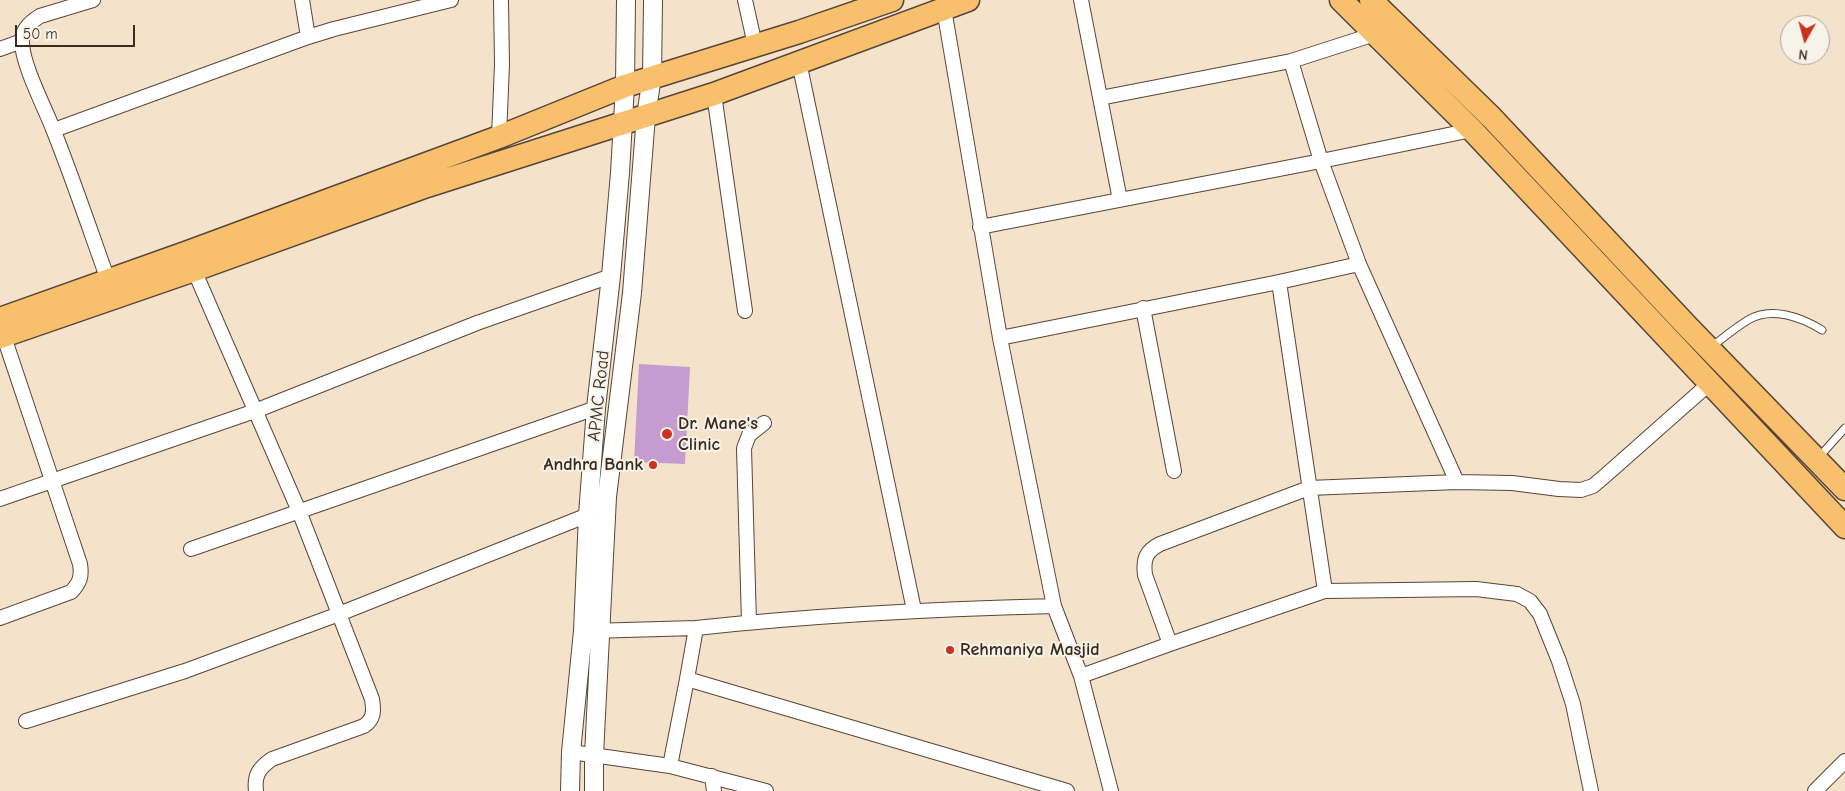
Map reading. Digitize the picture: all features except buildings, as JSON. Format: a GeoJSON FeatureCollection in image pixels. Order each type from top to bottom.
{"type":"FeatureCollection","features":[{"type":"Feature","properties":{"kind":"main road"},"geometry":{"type":"LineString","coordinates":[[1,325],[108,280],[499,138],[625,86],[892,0]]}},
{"type":"Feature","properties":{"kind":"main road"},"geometry":{"type":"LineString","coordinates":[[1,325],[194,270],[427,186],[714,94],[943,4],[968,0]]}},
{"type":"Feature","properties":{"kind":"main road"},"geometry":{"type":"LineString","coordinates":[[1342,0],[1472,130],[1845,527]]}},
{"type":"Feature","properties":{"kind":"main road"},"geometry":{"type":"LineString","coordinates":[[1371,0],[1492,118],[1709,348],[1844,486]]}},
{"type":"Feature","properties":{"kind":"street"},"geometry":{"type":"LineString","coordinates":[[93,0],[40,16],[32,21],[23,34],[22,41],[23,56],[54,130],[108,280]]}},
{"type":"Feature","properties":{"kind":"street"},"geometry":{"type":"LineString","coordinates":[[302,0],[308,37]]}},
{"type":"Feature","properties":{"kind":"street"},"geometry":{"type":"LineString","coordinates":[[54,130],[308,37],[451,0]]}},
{"type":"Feature","properties":{"kind":"street"},"geometry":{"type":"LineString","coordinates":[[499,138],[502,64],[501,0]]}},
{"type":"Feature","properties":{"kind":"street","name":"APMC Road"},"geometry":{"type":"LineString","coordinates":[[570,791],[571,752],[583,631],[588,516],[596,408],[611,276],[620,173],[625,86],[626,0]]}},
{"type":"Feature","properties":{"kind":"street","name":"APMC Road"},"geometry":{"type":"LineString","coordinates":[[594,791],[594,755],[602,631],[607,498],[632,293],[646,116],[652,77],[653,0]]}},
{"type":"Feature","properties":{"kind":"street"},"geometry":{"type":"LineString","coordinates":[[745,0],[756,45]]}},
{"type":"Feature","properties":{"kind":"street"},"geometry":{"type":"LineString","coordinates":[[1081,0],[1120,200]]}},
{"type":"Feature","properties":{"kind":"street"},"geometry":{"type":"LineString","coordinates":[[943,4],[1000,338],[1054,606],[1081,676],[1110,791]]}},
{"type":"Feature","properties":{"kind":"street"},"geometry":{"type":"LineString","coordinates":[[1100,98],[1291,61],[1375,34]]}},
{"type":"Feature","properties":{"kind":"street"},"geometry":{"type":"LineString","coordinates":[[0,50],[22,41]]}},
{"type":"Feature","properties":{"kind":"street"},"geometry":{"type":"LineString","coordinates":[[1291,61],[1321,161],[1359,264],[1457,482]]}},
{"type":"Feature","properties":{"kind":"street"},"geometry":{"type":"LineString","coordinates":[[799,62],[914,610]]}},
{"type":"Feature","properties":{"kind":"street"},"geometry":{"type":"LineString","coordinates":[[714,94],[745,311]]}},
{"type":"Feature","properties":{"kind":"street"},"geometry":{"type":"LineString","coordinates":[[980,227],[1472,130]]}},
{"type":"Feature","properties":{"kind":"street"},"geometry":{"type":"LineString","coordinates":[[1000,338],[1280,282],[1359,264]]}},
{"type":"Feature","properties":{"kind":"street"},"geometry":{"type":"LineString","coordinates":[[194,270],[299,511],[372,700],[373,716],[364,726],[272,759],[261,767],[256,774],[256,791]]}},
{"type":"Feature","properties":{"kind":"street"},"geometry":{"type":"LineString","coordinates":[[0,499],[255,411],[477,323],[611,276]]}},
{"type":"Feature","properties":{"kind":"street"},"geometry":{"type":"LineString","coordinates":[[1280,282],[1325,591]]}},
{"type":"Feature","properties":{"kind":"street"},"geometry":{"type":"LineString","coordinates":[[1143,308],[1174,470]]}},
{"type":"Feature","properties":{"kind":"street"},"geometry":{"type":"LineString","coordinates":[[0,618],[64,596],[74,589],[82,573],[1,325]]}},
{"type":"Feature","properties":{"kind":"street"},"geometry":{"type":"LineString","coordinates":[[1170,644],[1145,575],[1144,559],[1151,548],[1310,488],[1457,482],[1512,482],[1559,489],[1581,490],[1592,486],[1710,383]]}},
{"type":"Feature","properties":{"kind":"street"},"geometry":{"type":"LineString","coordinates":[[191,549],[596,408]]}},
{"type":"Feature","properties":{"kind":"street"},"geometry":{"type":"LineString","coordinates":[[749,622],[744,448],[748,435],[764,423]]}},
{"type":"Feature","properties":{"kind":"street"},"geometry":{"type":"LineString","coordinates":[[26,721],[185,671],[339,614],[588,516]]}},
{"type":"Feature","properties":{"kind":"street"},"geometry":{"type":"LineString","coordinates":[[1081,676],[1325,591],[1476,589],[1517,594],[1530,601],[1540,614],[1559,661],[1573,704],[1591,791]]}},
{"type":"Feature","properties":{"kind":"street"},"geometry":{"type":"LineString","coordinates":[[583,631],[696,628],[749,622],[914,610],[1054,606]]}},
{"type":"Feature","properties":{"kind":"street"},"geometry":{"type":"LineString","coordinates":[[670,766],[688,679],[696,628]]}},
{"type":"Feature","properties":{"kind":"street"},"geometry":{"type":"LineString","coordinates":[[688,679],[1067,791]]}},
{"type":"Feature","properties":{"kind":"street"},"geometry":{"type":"LineString","coordinates":[[571,752],[670,766],[766,791]]}},
{"type":"Feature","properties":{"kind":"street"},"geometry":{"type":"LineString","coordinates":[[1822,788],[1845,761]]}},
{"type":"Feature","properties":{"kind":"street"},"geometry":{"type":"LineString","coordinates":[[712,776],[714,791]]}},
{"type":"Feature","properties":{"kind":"lane"},"geometry":{"type":"LineString","coordinates":[[1709,348],[1750,319],[1762,314],[1771,313],[1794,316],[1822,330]]}},
{"type":"Feature","properties":{"kind":"lane"},"geometry":{"type":"LineString","coordinates":[[1817,459],[1845,428]]}},
{"type":"Feature","properties":{"kind":"place","name":"Dr. Mane's Clinic"},"geometry":{"type":"Point","coordinates":[667,434]}},
{"type":"Feature","properties":{"kind":"place","name":"Andhra Bank"},"geometry":{"type":"Point","coordinates":[653,465]}},
{"type":"Feature","properties":{"kind":"place","name":"Rehmaniya Masjid"},"geometry":{"type":"Point","coordinates":[950,650]}}]}
